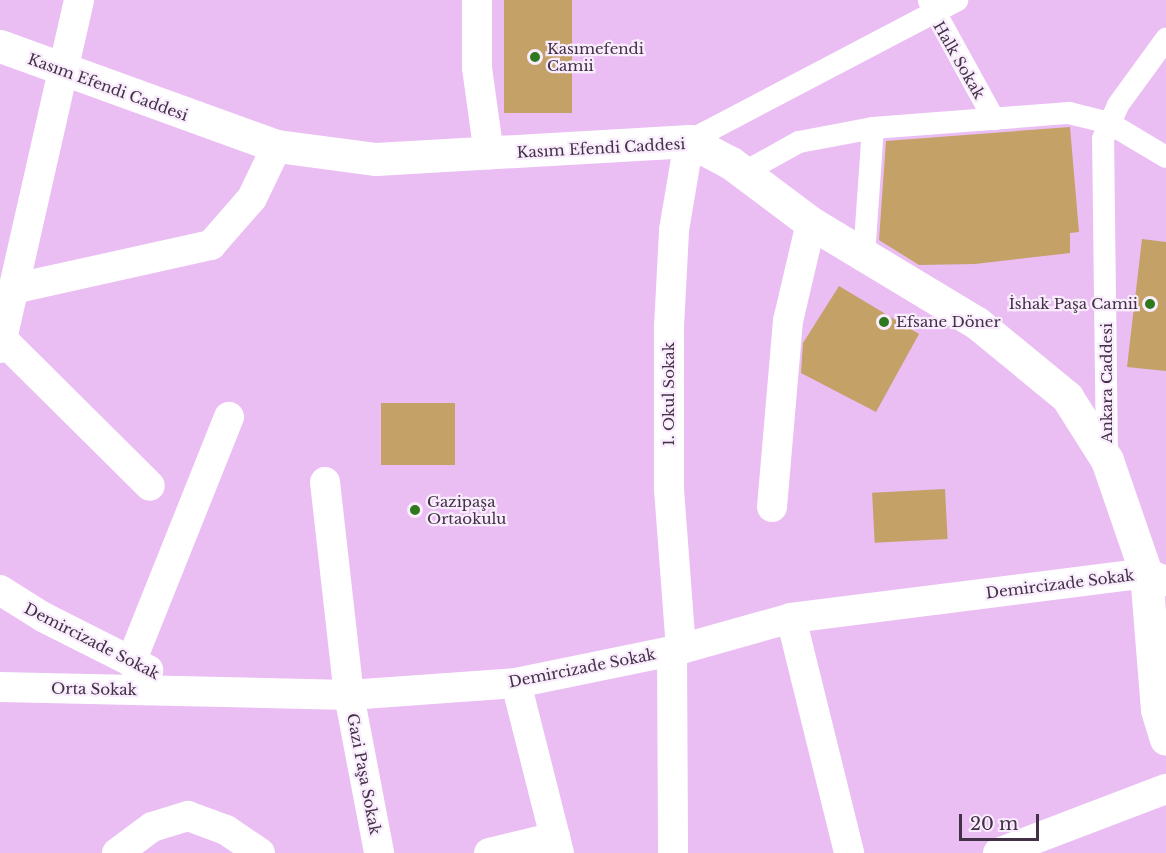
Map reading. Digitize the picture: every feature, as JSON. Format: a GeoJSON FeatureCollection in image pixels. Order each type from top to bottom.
{"type":"FeatureCollection","features":[{"type":"Feature","properties":{"kind":"street"},"geometry":{"type":"LineString","coordinates":[[79,0],[61,71],[17,288],[1,343],[150,486]]}},
{"type":"Feature","properties":{"kind":"street"},"geometry":{"type":"LineString","coordinates":[[476,0],[477,68],[489,154]]}},
{"type":"Feature","properties":{"kind":"street"},"geometry":{"type":"LineString","coordinates":[[689,141],[930,7],[957,0]]}},
{"type":"Feature","properties":{"kind":"street","name":"Halk Sokak"},"geometry":{"type":"LineString","coordinates":[[930,7],[994,119]]}},
{"type":"Feature","properties":{"kind":"street","name":"Ankara Caddesi"},"geometry":{"type":"LineString","coordinates":[[1166,39],[1109,123],[1102,174],[1107,459],[1156,577],[1157,710],[1166,739]]}},
{"type":"Feature","properties":{"kind":"street","name":"Kasım Efendi Caddesi"},"geometry":{"type":"LineString","coordinates":[[0,46],[61,71],[277,146],[376,159],[689,141],[743,172],[812,224],[977,323],[1066,397],[1107,459]]}},
{"type":"Feature","properties":{"kind":"street"},"geometry":{"type":"LineString","coordinates":[[743,172],[799,142],[873,128],[1070,113],[1109,123],[1166,157]]}},
{"type":"Feature","properties":{"kind":"street"},"geometry":{"type":"LineString","coordinates":[[864,256],[873,128]]}},
{"type":"Feature","properties":{"kind":"street","name":"1. Okul Sokak"},"geometry":{"type":"LineString","coordinates":[[673,853],[677,650],[669,488],[669,327],[674,230],[689,141]]}},
{"type":"Feature","properties":{"kind":"street"},"geometry":{"type":"LineString","coordinates":[[17,288],[211,245],[252,198],[277,146]]}},
{"type":"Feature","properties":{"kind":"street"},"geometry":{"type":"LineString","coordinates":[[772,507],[788,321],[812,224]]}},
{"type":"Feature","properties":{"kind":"street"},"geometry":{"type":"LineString","coordinates":[[131,662],[229,417]]}},
{"type":"Feature","properties":{"kind":"street","name":"Gazi Paşa Sokak"},"geometry":{"type":"LineString","coordinates":[[325,482],[349,695],[379,853]]}},
{"type":"Feature","properties":{"kind":"street","name":"Demircizade Sokak"},"geometry":{"type":"LineString","coordinates":[[0,590],[131,662],[189,690],[349,695],[516,683],[677,650],[791,618],[1156,577]]}},
{"type":"Feature","properties":{"kind":"street"},"geometry":{"type":"LineString","coordinates":[[791,618],[849,853]]}},
{"type":"Feature","properties":{"kind":"street"},"geometry":{"type":"LineString","coordinates":[[489,853],[557,845],[516,683]]}},
{"type":"Feature","properties":{"kind":"street","name":"Orta Sokak"},"geometry":{"type":"LineString","coordinates":[[0,687],[189,690]]}},
{"type":"Feature","properties":{"kind":"street"},"geometry":{"type":"LineString","coordinates":[[1005,852],[1166,789]]}},
{"type":"Feature","properties":{"kind":"street"},"geometry":{"type":"LineString","coordinates":[[117,853],[152,827],[188,816],[226,830],[260,853]]}},
{"type":"Feature","properties":{"kind":"building","name":"Kasımefendi Camii"},"geometry":{"type":"Polygon","coordinates":[[[504,0],[572,0],[572,113],[504,113],[504,0]]]}},
{"type":"Feature","properties":{"kind":"building"},"geometry":{"type":"Polygon","coordinates":[[[1070,127],[1079,232],[1070,233],[1070,253],[975,264],[919,265],[879,240],[886,141],[1070,127]]]}},
{"type":"Feature","properties":{"kind":"building","name":"İshak Paşa Camii"},"geometry":{"type":"Polygon","coordinates":[[[1142,239],[1166,242],[1166,371],[1127,367],[1142,239]]]}},
{"type":"Feature","properties":{"kind":"building"},"geometry":{"type":"Polygon","coordinates":[[[839,286],[919,334],[876,412],[801,373],[803,343],[839,286]]]}},
{"type":"Feature","properties":{"kind":"building"},"geometry":{"type":"Polygon","coordinates":[[[381,403],[455,403],[455,465],[381,465],[381,403]]]}},
{"type":"Feature","properties":{"kind":"building"},"geometry":{"type":"Polygon","coordinates":[[[945,489],[948,539],[875,543],[872,493],[945,489]]]}},
{"type":"Feature","properties":{"kind":"place","name":"Kasımefendi Camii"},"geometry":{"type":"Point","coordinates":[535,57]}},
{"type":"Feature","properties":{"kind":"place","name":"İshak Paşa Camii"},"geometry":{"type":"Point","coordinates":[1150,304]}},
{"type":"Feature","properties":{"kind":"place","name":"Efsane Döner"},"geometry":{"type":"Point","coordinates":[884,322]}},
{"type":"Feature","properties":{"kind":"place","name":"Gazipaşa Ortaokulu"},"geometry":{"type":"Point","coordinates":[415,510]}}]}
